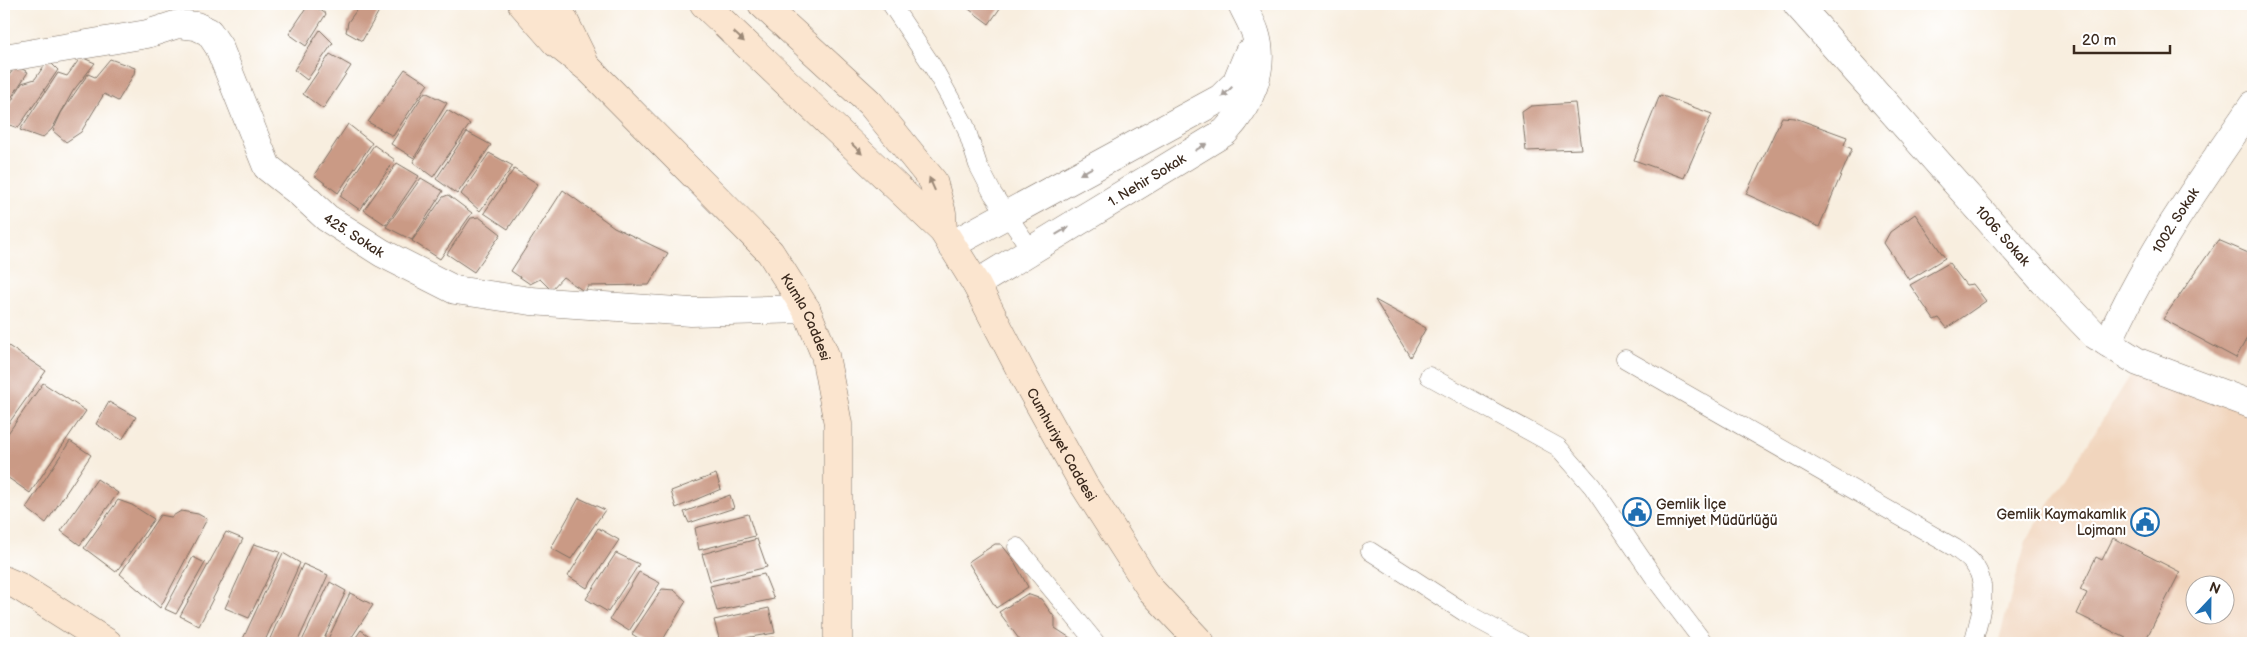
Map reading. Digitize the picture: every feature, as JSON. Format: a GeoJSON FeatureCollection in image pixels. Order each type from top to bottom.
{"type":"FeatureCollection","features":[{"type":"Feature","properties":{"kind":"main road"},"geometry":{"type":"LineString","coordinates":[[522,4],[556,43],[589,69]]}},
{"type":"Feature","properties":{"kind":"main road"},"geometry":{"type":"LineString","coordinates":[[556,4],[589,69]]}},
{"type":"Feature","properties":{"kind":"main road"},"geometry":{"type":"LineString","coordinates":[[704,4],[947,238]]}},
{"type":"Feature","properties":{"kind":"main road"},"geometry":{"type":"LineString","coordinates":[[743,4],[762,21],[817,54]]}},
{"type":"Feature","properties":{"kind":"main road"},"geometry":{"type":"LineString","coordinates":[[762,4],[870,104],[933,181],[947,238]]}},
{"type":"Feature","properties":{"kind":"main road","name":"Kumla Caddesi"},"geometry":{"type":"LineString","coordinates":[[589,69],[770,252],[806,309],[825,356],[838,424],[838,643]]}},
{"type":"Feature","properties":{"kind":"main road","name":"Cumhuriyet Caddesi"},"geometry":{"type":"LineString","coordinates":[[947,238],[976,284],[1024,377],[1084,486],[1151,590],[1202,643]]}},
{"type":"Feature","properties":{"kind":"main road"},"geometry":{"type":"LineString","coordinates":[[11,583],[108,643]]}},
{"type":"Feature","properties":{"kind":"street","name":"1. Nehir Sokak"},"geometry":{"type":"LineString","coordinates":[[976,284],[1225,132],[1240,116],[1250,96],[1259,63],[1256,34],[1242,4]]}},
{"type":"Feature","properties":{"kind":"street","name":"1006. Sokak"},"geometry":{"type":"LineString","coordinates":[[1797,4],[2044,282],[2095,335],[2138,362],[2253,405]]}},
{"type":"Feature","properties":{"kind":"street","name":"425. Sokak"},"geometry":{"type":"LineString","coordinates":[[4,58],[147,34],[178,24],[196,26],[208,32],[219,47],[267,167],[300,193],[327,218],[382,253],[455,290],[531,301],[691,312],[806,309]]}},
{"type":"Feature","properties":{"kind":"street"},"geometry":{"type":"LineString","coordinates":[[947,238],[1007,214],[1221,98],[1236,83],[1256,34]]}},
{"type":"Feature","properties":{"kind":"street","name":"1002. Sokak"},"geometry":{"type":"LineString","coordinates":[[2108,343],[2122,310],[2202,178],[2253,105]]}},
{"type":"Feature","properties":{"kind":"lane"},"geometry":{"type":"LineString","coordinates":[[891,4],[933,67],[966,125],[978,165],[993,194],[1031,250]]}},
{"type":"Feature","properties":{"kind":"lane"},"geometry":{"type":"LineString","coordinates":[[1625,359],[1954,548],[1975,567],[1983,592],[1980,620],[1973,643]]}},
{"type":"Feature","properties":{"kind":"lane"},"geometry":{"type":"LineString","coordinates":[[1429,376],[1558,447],[1592,486],[1656,580],[1704,643]]}},
{"type":"Feature","properties":{"kind":"lane"},"geometry":{"type":"LineString","coordinates":[[1016,547],[1096,643]]}},
{"type":"Feature","properties":{"kind":"lane"},"geometry":{"type":"LineString","coordinates":[[1370,552],[1464,612],[1521,643]]}},
{"type":"Feature","properties":{"kind":"shaded area","name":"Gemlik Kaymakamlık Lojmanı"},"geometry":{"type":"Polygon","coordinates":[[[2132,373],[2253,413],[2253,643],[1998,643],[2026,541],[2132,373]]]}},
{"type":"Feature","properties":{"kind":"building"},"geometry":{"type":"Polygon","coordinates":[[[309,4],[319,4],[319,9],[326,14],[306,46],[289,34],[309,4]]]}},
{"type":"Feature","properties":{"kind":"building"},"geometry":{"type":"Polygon","coordinates":[[[343,4],[356,4],[352,8],[343,4]]]}},
{"type":"Feature","properties":{"kind":"building"},"geometry":{"type":"Polygon","coordinates":[[[361,4],[383,4],[362,41],[346,32],[348,22],[361,4]]]}},
{"type":"Feature","properties":{"kind":"building"},"geometry":{"type":"Polygon","coordinates":[[[962,4],[1003,4],[989,24],[962,4]]]}},
{"type":"Feature","properties":{"kind":"building"},"geometry":{"type":"Polygon","coordinates":[[[320,30],[333,43],[307,80],[294,70],[320,30]]]}},
{"type":"Feature","properties":{"kind":"building"},"geometry":{"type":"Polygon","coordinates":[[[330,54],[351,66],[323,109],[303,94],[330,54]]]}},
{"type":"Feature","properties":{"kind":"building"},"geometry":{"type":"Polygon","coordinates":[[[81,57],[95,63],[73,91],[52,129],[42,138],[20,130],[58,73],[67,76],[81,57]]]}},
{"type":"Feature","properties":{"kind":"building"},"geometry":{"type":"Polygon","coordinates":[[[110,59],[135,68],[134,74],[118,101],[104,94],[81,132],[66,142],[53,131],[61,113],[88,74],[95,77],[110,59]]]}},
{"type":"Feature","properties":{"kind":"building"},"geometry":{"type":"Polygon","coordinates":[[[48,60],[58,70],[18,128],[4,123],[4,114],[22,83],[35,79],[48,60]]]}},
{"type":"Feature","properties":{"kind":"building"},"geometry":{"type":"Polygon","coordinates":[[[16,66],[28,72],[4,109],[4,82],[16,66]]]}},
{"type":"Feature","properties":{"kind":"building"},"geometry":{"type":"Polygon","coordinates":[[[405,69],[428,84],[393,136],[368,122],[405,69]]]}},
{"type":"Feature","properties":{"kind":"building"},"geometry":{"type":"Polygon","coordinates":[[[425,92],[447,103],[414,158],[391,144],[425,92]]]}},
{"type":"Feature","properties":{"kind":"building"},"geometry":{"type":"Polygon","coordinates":[[[1660,95],[1712,114],[1684,178],[1634,160],[1660,95]]]}},
{"type":"Feature","properties":{"kind":"building"},"geometry":{"type":"Polygon","coordinates":[[[1575,103],[1581,149],[1526,151],[1522,112],[1531,106],[1575,103]]]}},
{"type":"Feature","properties":{"kind":"building"},"geometry":{"type":"Polygon","coordinates":[[[447,110],[470,124],[433,177],[413,162],[447,110]]]}},
{"type":"Feature","properties":{"kind":"building"},"geometry":{"type":"Polygon","coordinates":[[[1782,117],[1795,118],[1847,137],[1844,145],[1852,149],[1819,227],[1746,194],[1782,117]]]}},
{"type":"Feature","properties":{"kind":"building"},"geometry":{"type":"Polygon","coordinates":[[[348,124],[372,143],[338,193],[314,175],[348,124]]]}},
{"type":"Feature","properties":{"kind":"building"},"geometry":{"type":"Polygon","coordinates":[[[467,132],[491,145],[457,194],[436,179],[467,132]]]}},
{"type":"Feature","properties":{"kind":"building"},"geometry":{"type":"Polygon","coordinates":[[[374,145],[395,160],[360,210],[340,196],[374,145]]]}},
{"type":"Feature","properties":{"kind":"building"},"geometry":{"type":"Polygon","coordinates":[[[489,153],[513,166],[480,211],[461,194],[489,153]]]}},
{"type":"Feature","properties":{"kind":"building"},"geometry":{"type":"Polygon","coordinates":[[[397,163],[419,176],[386,225],[364,210],[397,163]]]}},
{"type":"Feature","properties":{"kind":"building"},"geometry":{"type":"Polygon","coordinates":[[[514,169],[538,184],[508,229],[484,213],[514,169]]]}},
{"type":"Feature","properties":{"kind":"building"},"geometry":{"type":"Polygon","coordinates":[[[421,178],[443,191],[412,240],[386,227],[421,178]]]}},
{"type":"Feature","properties":{"kind":"building"},"geometry":{"type":"Polygon","coordinates":[[[563,190],[614,227],[668,253],[649,285],[588,286],[585,292],[563,277],[551,290],[540,279],[530,284],[511,271],[563,190]]]}},
{"type":"Feature","properties":{"kind":"building"},"geometry":{"type":"Polygon","coordinates":[[[448,195],[472,213],[440,259],[412,241],[443,197],[448,195]]]}},
{"type":"Feature","properties":{"kind":"building"},"geometry":{"type":"Polygon","coordinates":[[[1915,214],[1945,258],[1909,280],[1884,243],[1890,232],[1915,214]]]}},
{"type":"Feature","properties":{"kind":"building"},"geometry":{"type":"Polygon","coordinates":[[[479,217],[501,234],[474,272],[447,254],[471,218],[479,217]]]}},
{"type":"Feature","properties":{"kind":"building"},"geometry":{"type":"Polygon","coordinates":[[[2218,240],[2253,255],[2253,327],[2236,358],[2163,319],[2218,240]]]}},
{"type":"Feature","properties":{"kind":"building"},"geometry":{"type":"Polygon","coordinates":[[[1949,263],[1966,285],[1973,284],[1986,301],[1947,328],[1939,318],[1934,320],[1910,285],[1949,263]]]}},
{"type":"Feature","properties":{"kind":"building"},"geometry":{"type":"Polygon","coordinates":[[[1375,300],[1426,328],[1410,357],[1375,300]]]}},
{"type":"Feature","properties":{"kind":"building"},"geometry":{"type":"Polygon","coordinates":[[[4,343],[46,371],[4,430],[4,343]]]}},
{"type":"Feature","properties":{"kind":"building"},"geometry":{"type":"Polygon","coordinates":[[[43,383],[86,411],[30,493],[4,475],[4,439],[43,383]]]}},
{"type":"Feature","properties":{"kind":"building"},"geometry":{"type":"Polygon","coordinates":[[[109,402],[136,417],[122,440],[96,424],[109,402]]]}},
{"type":"Feature","properties":{"kind":"building"},"geometry":{"type":"Polygon","coordinates":[[[70,441],[91,455],[46,523],[26,508],[70,441]]]}},
{"type":"Feature","properties":{"kind":"building"},"geometry":{"type":"Polygon","coordinates":[[[716,474],[721,489],[676,508],[671,491],[716,474]]]}},
{"type":"Feature","properties":{"kind":"building"},"geometry":{"type":"Polygon","coordinates":[[[97,479],[118,493],[80,545],[61,531],[97,479]]]}},
{"type":"Feature","properties":{"kind":"building"},"geometry":{"type":"Polygon","coordinates":[[[730,495],[734,508],[689,523],[684,512],[730,495]]]}},
{"type":"Feature","properties":{"kind":"building"},"geometry":{"type":"Polygon","coordinates":[[[579,498],[605,510],[571,559],[551,548],[579,498]]]}},
{"type":"Feature","properties":{"kind":"building"},"geometry":{"type":"Polygon","coordinates":[[[118,500],[132,505],[154,519],[116,572],[84,548],[118,500]]]}},
{"type":"Feature","properties":{"kind":"building"},"geometry":{"type":"Polygon","coordinates":[[[181,511],[198,514],[207,519],[160,608],[120,574],[160,515],[171,517],[181,511]]]}},
{"type":"Feature","properties":{"kind":"building"},"geometry":{"type":"Polygon","coordinates":[[[748,514],[755,536],[699,550],[695,528],[748,514]]]}},
{"type":"Feature","properties":{"kind":"building"},"geometry":{"type":"Polygon","coordinates":[[[598,528],[619,540],[587,588],[568,576],[598,528]]]}},
{"type":"Feature","properties":{"kind":"building"},"geometry":{"type":"Polygon","coordinates":[[[226,532],[243,539],[199,626],[180,616],[226,532]]]}},
{"type":"Feature","properties":{"kind":"building","name":"Gemlik Kaymakamlık Lojmanı"},"geometry":{"type":"Polygon","coordinates":[[[2113,538],[2180,572],[2144,643],[2136,643],[2077,614],[2087,593],[2080,590],[2096,557],[2102,560],[2113,538]]]}},
{"type":"Feature","properties":{"kind":"building"},"geometry":{"type":"Polygon","coordinates":[[[757,539],[767,567],[710,581],[702,554],[757,539]]]}},
{"type":"Feature","properties":{"kind":"building"},"geometry":{"type":"Polygon","coordinates":[[[254,544],[280,552],[249,618],[225,608],[254,544]]]}},
{"type":"Feature","properties":{"kind":"building"},"geometry":{"type":"Polygon","coordinates":[[[995,544],[1001,544],[1013,559],[1028,587],[996,608],[968,562],[995,544]]]}},
{"type":"Feature","properties":{"kind":"building"},"geometry":{"type":"Polygon","coordinates":[[[283,553],[300,563],[264,643],[241,643],[283,553]]]}},
{"type":"Feature","properties":{"kind":"building"},"geometry":{"type":"Polygon","coordinates":[[[616,553],[639,564],[608,612],[586,599],[616,553]]]}},
{"type":"Feature","properties":{"kind":"building"},"geometry":{"type":"Polygon","coordinates":[[[193,557],[205,563],[176,614],[165,609],[193,557]]]}},
{"type":"Feature","properties":{"kind":"building"},"geometry":{"type":"Polygon","coordinates":[[[303,564],[328,575],[297,643],[268,643],[303,564]]]}},
{"type":"Feature","properties":{"kind":"building"},"geometry":{"type":"Polygon","coordinates":[[[639,572],[660,583],[629,631],[610,619],[639,572]]]}},
{"type":"Feature","properties":{"kind":"building"},"geometry":{"type":"Polygon","coordinates":[[[764,574],[774,599],[717,611],[710,586],[764,574]]]}},
{"type":"Feature","properties":{"kind":"building"},"geometry":{"type":"Polygon","coordinates":[[[330,582],[346,591],[322,643],[301,643],[330,582]]]}},
{"type":"Feature","properties":{"kind":"building"},"geometry":{"type":"Polygon","coordinates":[[[662,589],[674,590],[686,601],[661,643],[646,643],[632,634],[662,589]]]}},
{"type":"Feature","properties":{"kind":"building"},"geometry":{"type":"Polygon","coordinates":[[[350,593],[373,605],[348,643],[326,643],[350,593]]]}},
{"type":"Feature","properties":{"kind":"building"},"geometry":{"type":"Polygon","coordinates":[[[1027,594],[1041,599],[1055,618],[1055,628],[1078,643],[1022,643],[999,612],[1027,594]]]}},
{"type":"Feature","properties":{"kind":"building"},"geometry":{"type":"Polygon","coordinates":[[[769,608],[775,633],[720,642],[714,620],[769,608]]]}},
{"type":"Feature","properties":{"kind":"building"},"geometry":{"type":"Polygon","coordinates":[[[361,630],[379,643],[352,643],[361,630]]]}},
{"type":"Feature","properties":{"kind":"building"},"geometry":{"type":"Polygon","coordinates":[[[772,638],[777,639],[778,643],[753,643],[772,638]]]}},
{"type":"Feature","properties":{"kind":"place","name":"Gemlik İlçe Emniyet Müdürlüğü"},"geometry":{"type":"Point","coordinates":[1637,512]}},
{"type":"Feature","properties":{"kind":"place","name":"Gemlik Kaymakamlık Lojmanı"},"geometry":{"type":"Point","coordinates":[2145,522]}}]}
